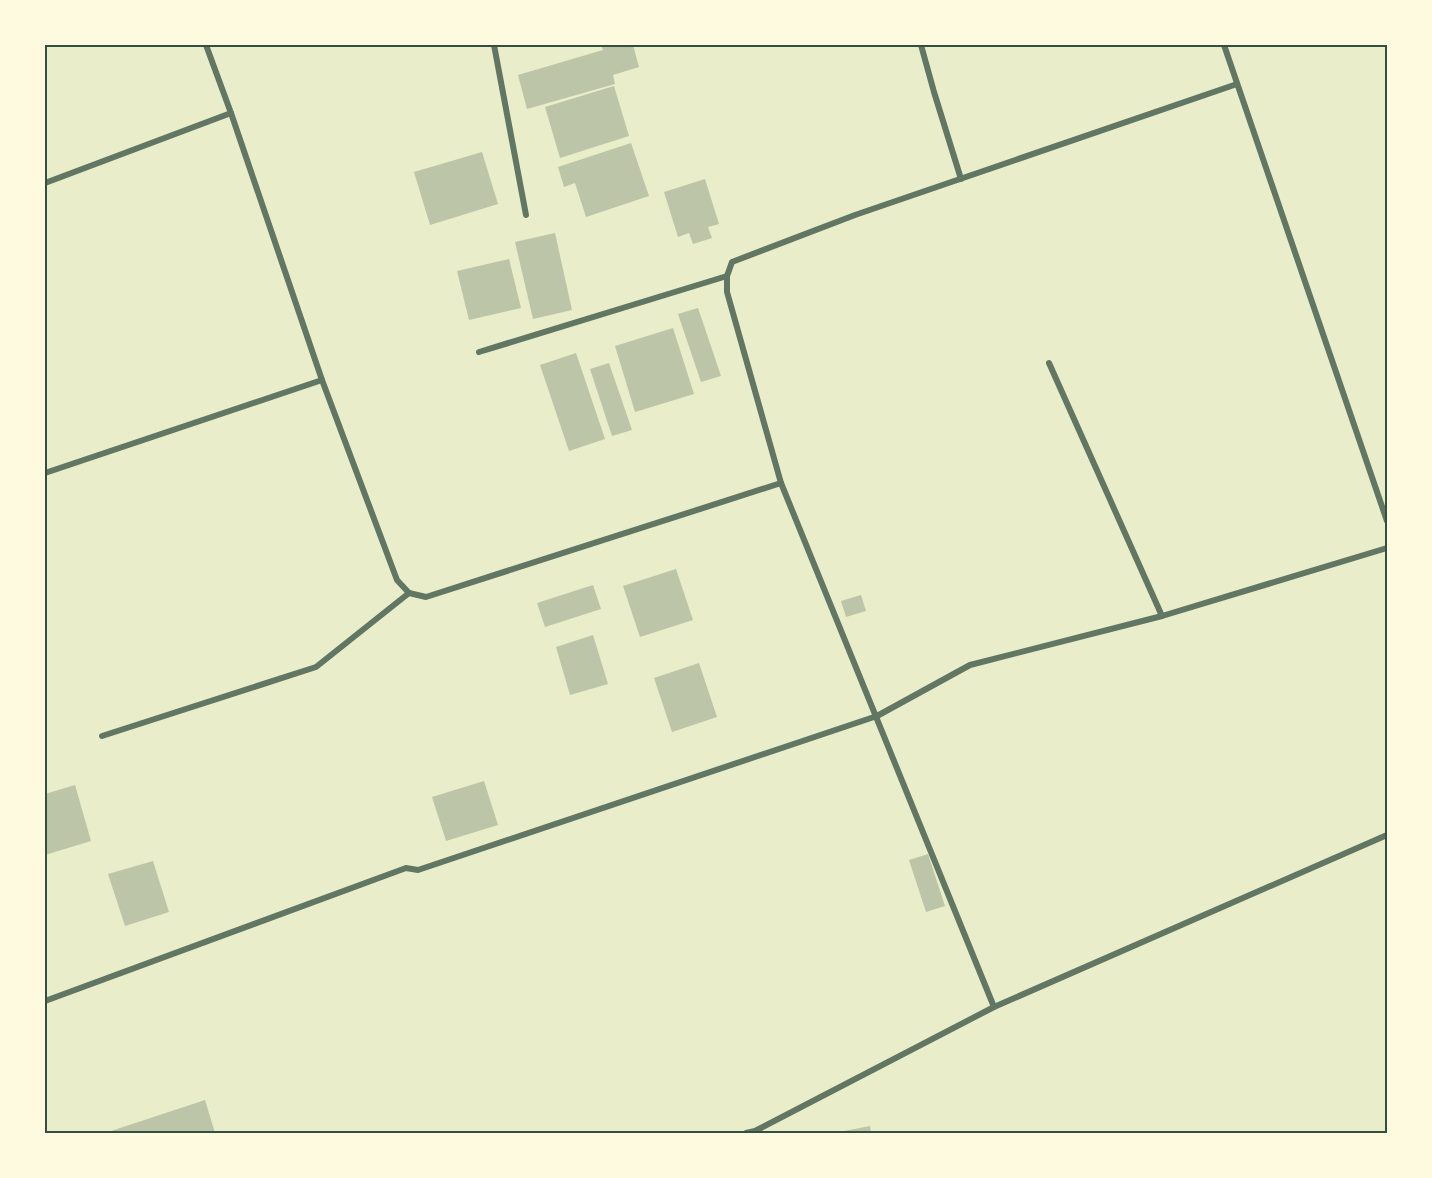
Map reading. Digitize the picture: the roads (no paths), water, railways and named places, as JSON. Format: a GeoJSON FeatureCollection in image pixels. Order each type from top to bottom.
{"type":"FeatureCollection","features":[{"type":"Feature","properties":{"kind":"street"},"geometry":{"type":"LineString","coordinates":[[206,45],[322,380],[396,580],[409,593],[426,597],[781,483]]}},
{"type":"Feature","properties":{"kind":"street"},"geometry":{"type":"LineString","coordinates":[[494,45],[526,215]]}},
{"type":"Feature","properties":{"kind":"street"},"geometry":{"type":"LineString","coordinates":[[921,45],[961,179]]}},
{"type":"Feature","properties":{"kind":"street"},"geometry":{"type":"LineString","coordinates":[[1224,45],[1387,520]]}},
{"type":"Feature","properties":{"kind":"street"},"geometry":{"type":"LineString","coordinates":[[994,1007],[781,483],[727,292],[727,276],[732,262],[855,215],[1237,84]]}},
{"type":"Feature","properties":{"kind":"street"},"geometry":{"type":"LineString","coordinates":[[45,183],[231,113]]}},
{"type":"Feature","properties":{"kind":"street"},"geometry":{"type":"LineString","coordinates":[[479,352],[727,276]]}},
{"type":"Feature","properties":{"kind":"street"},"geometry":{"type":"LineString","coordinates":[[1049,363],[1162,616]]}},
{"type":"Feature","properties":{"kind":"street"},"geometry":{"type":"LineString","coordinates":[[45,473],[322,380]]}},
{"type":"Feature","properties":{"kind":"street"},"geometry":{"type":"LineString","coordinates":[[45,1001],[406,868],[418,870],[877,716],[970,665],[1162,616],[1387,548]]}},
{"type":"Feature","properties":{"kind":"street"},"geometry":{"type":"LineString","coordinates":[[102,736],[316,667],[409,593]]}},
{"type":"Feature","properties":{"kind":"street"},"geometry":{"type":"LineString","coordinates":[[746,1133],[755,1132],[994,1007],[1387,835]]}}]}
